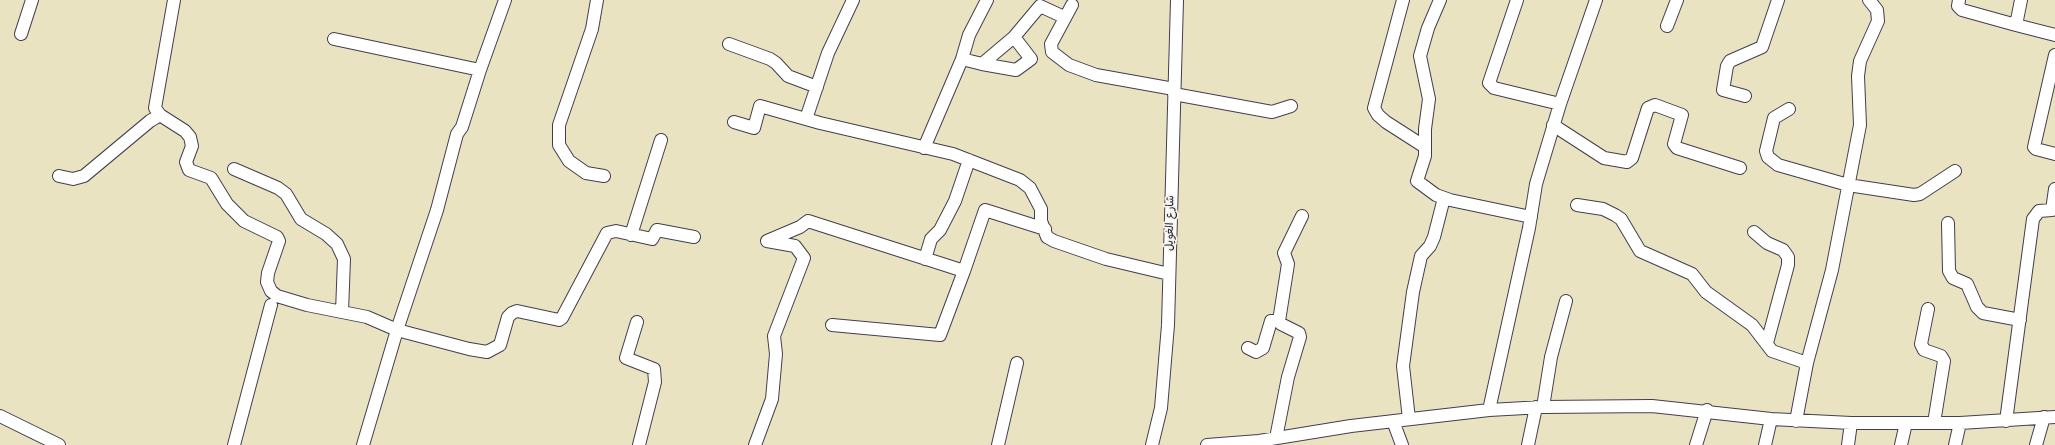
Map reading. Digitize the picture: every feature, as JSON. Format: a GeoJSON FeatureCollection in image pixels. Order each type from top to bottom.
{"type":"FeatureCollection","features":[{"type":"Feature","properties":{"kind":"street"},"geometry":{"type":"LineString","coordinates":[[20,34],[32,0]]}},
{"type":"Feature","properties":{"kind":"street"},"geometry":{"type":"LineString","coordinates":[[174,0],[155,108],[160,115],[185,131],[190,137],[192,146],[186,162],[189,170],[211,178],[227,204],[244,221],[277,237],[278,244],[268,273],[267,282],[271,291],[277,296],[367,317],[397,330],[469,349],[487,352],[500,345],[508,317],[512,313],[517,311],[559,320],[562,318],[604,236],[612,231],[652,239],[657,230],[694,237]]}},
{"type":"Feature","properties":{"kind":"street"},"geometry":{"type":"LineString","coordinates":[[363,445],[397,330],[437,210],[457,134],[462,127],[480,70],[505,0]]}},
{"type":"Feature","properties":{"kind":"street"},"geometry":{"type":"LineString","coordinates":[[597,0],[592,29],[559,125],[559,145],[569,161],[580,169],[586,173],[604,176]]}},
{"type":"Feature","properties":{"kind":"street"},"geometry":{"type":"LineString","coordinates":[[806,119],[828,53],[853,0]]}},
{"type":"Feature","properties":{"kind":"street"},"geometry":{"type":"LineString","coordinates":[[924,148],[962,59],[969,35],[986,0]]}},
{"type":"Feature","properties":{"kind":"street","name":"شارع الغويل"},"geometry":{"type":"LineString","coordinates":[[1152,445],[1161,408],[1168,325],[1177,0]]}},
{"type":"Feature","properties":{"kind":"street"},"geometry":{"type":"LineString","coordinates":[[1403,0],[1374,108],[1382,119],[1425,147]]}},
{"type":"Feature","properties":{"kind":"street"},"geometry":{"type":"LineString","coordinates":[[1440,0],[1428,28],[1420,56],[1429,99],[1425,129],[1425,156],[1418,182],[1428,190],[1444,198],[1531,217]]}},
{"type":"Feature","properties":{"kind":"street"},"geometry":{"type":"LineString","coordinates":[[1517,0],[1489,83],[1494,88],[1560,104]]}},
{"type":"Feature","properties":{"kind":"street"},"geometry":{"type":"LineString","coordinates":[[1489,410],[1531,217],[1536,184],[1553,125],[1596,0]]}},
{"type":"Feature","properties":{"kind":"street"},"geometry":{"type":"LineString","coordinates":[[1667,26],[1677,0]]}},
{"type":"Feature","properties":{"kind":"street"},"geometry":{"type":"LineString","coordinates":[[1745,96],[1723,90],[1726,66],[1730,61],[1762,47],[1778,0]]}},
{"type":"Feature","properties":{"kind":"street"},"geometry":{"type":"LineString","coordinates":[[1796,421],[1807,363],[1832,270],[1860,125],[1858,76],[1860,61],[1878,21],[1876,10],[1869,0]]}},
{"type":"Feature","properties":{"kind":"street"},"geometry":{"type":"LineString","coordinates":[[1959,0],[1958,6],[1962,10],[2055,36]]}},
{"type":"Feature","properties":{"kind":"street"},"geometry":{"type":"LineString","coordinates":[[2016,25],[2021,0]]}},
{"type":"Feature","properties":{"kind":"street"},"geometry":{"type":"LineString","coordinates":[[1072,5],[1050,44],[1052,52],[1069,65],[1096,75],[1272,112],[1291,106]]}},
{"type":"Feature","properties":{"kind":"street"},"geometry":{"type":"LineString","coordinates":[[982,64],[1014,37],[1040,6],[1064,17]]}},
{"type":"Feature","properties":{"kind":"street"},"geometry":{"type":"LineString","coordinates":[[1014,37],[1031,60]]}},
{"type":"Feature","properties":{"kind":"street"},"geometry":{"type":"LineString","coordinates":[[334,39],[480,70]]}},
{"type":"Feature","properties":{"kind":"street"},"geometry":{"type":"LineString","coordinates":[[729,44],[770,60],[776,63],[788,76],[817,87]]}},
{"type":"Feature","properties":{"kind":"street"},"geometry":{"type":"LineString","coordinates":[[962,59],[1016,70],[1031,60],[1052,52]]}},
{"type":"Feature","properties":{"kind":"street"},"geometry":{"type":"LineString","coordinates":[[2055,55],[2034,147],[2036,149],[2055,154]]}},
{"type":"Feature","properties":{"kind":"street"},"geometry":{"type":"LineString","coordinates":[[1553,125],[1604,158],[1627,162],[1632,158],[1648,108],[1655,104],[1682,115],[1674,144],[1677,148],[1740,168]]}},
{"type":"Feature","properties":{"kind":"street"},"geometry":{"type":"LineString","coordinates":[[734,122],[754,128],[760,106],[969,160],[1020,180],[1030,188],[1041,209],[1041,221],[1047,237],[1054,241],[1106,259],[1169,274]]}},
{"type":"Feature","properties":{"kind":"street"},"geometry":{"type":"LineString","coordinates":[[1789,109],[1774,118],[1766,151],[1768,157],[1778,165],[1848,185],[1914,195],[1920,194],[1955,171]]}},
{"type":"Feature","properties":{"kind":"street"},"geometry":{"type":"LineString","coordinates":[[59,176],[73,179],[84,176],[150,121],[160,115]]}},
{"type":"Feature","properties":{"kind":"street"},"geometry":{"type":"LineString","coordinates":[[631,235],[661,140]]}},
{"type":"Feature","properties":{"kind":"street"},"geometry":{"type":"LineString","coordinates":[[925,259],[931,239],[940,230],[955,201],[969,160]]}},
{"type":"Feature","properties":{"kind":"street"},"geometry":{"type":"LineString","coordinates":[[234,169],[278,188],[286,194],[300,219],[326,234],[337,244],[344,259],[342,312]]}},
{"type":"Feature","properties":{"kind":"street"},"geometry":{"type":"LineString","coordinates":[[2006,421],[2033,219],[2039,211],[2054,210],[2055,189]]}},
{"type":"Feature","properties":{"kind":"street"},"geometry":{"type":"LineString","coordinates":[[1409,419],[1403,366],[1413,292],[1421,256],[1430,246],[1434,237],[1444,198]]}},
{"type":"Feature","properties":{"kind":"street"},"geometry":{"type":"LineString","coordinates":[[1577,205],[1603,209],[1616,215],[1621,219],[1640,251],[1692,274],[1706,292],[1748,323],[1767,343],[1772,351],[1807,363]]}},
{"type":"Feature","properties":{"kind":"street"},"geometry":{"type":"LineString","coordinates":[[832,325],[940,335],[985,210],[1045,229]]}},
{"type":"Feature","properties":{"kind":"street"},"geometry":{"type":"LineString","coordinates":[[1279,321],[1288,264],[1284,253],[1302,216]]}},
{"type":"Feature","properties":{"kind":"street"},"geometry":{"type":"LineString","coordinates":[[756,445],[772,399],[776,354],[774,336],[804,258],[794,246],[767,241],[800,227],[808,221],[964,271]]}},
{"type":"Feature","properties":{"kind":"street"},"geometry":{"type":"LineString","coordinates":[[1948,224],[1949,271],[1953,278],[1967,284],[1977,307],[1983,313],[2020,320]]}},
{"type":"Feature","properties":{"kind":"street"},"geometry":{"type":"LineString","coordinates":[[1754,232],[1767,242],[1784,250],[1788,257],[1788,265],[1767,343]]}},
{"type":"Feature","properties":{"kind":"street"},"geometry":{"type":"LineString","coordinates":[[1528,445],[1566,301]]}},
{"type":"Feature","properties":{"kind":"street"},"geometry":{"type":"LineString","coordinates":[[234,445],[271,305]]}},
{"type":"Feature","properties":{"kind":"street"},"geometry":{"type":"LineString","coordinates":[[1928,309],[1921,344],[1924,350],[1941,356],[1944,361],[1934,423]]}},
{"type":"Feature","properties":{"kind":"street"},"geometry":{"type":"LineString","coordinates":[[1248,348],[1256,352],[1263,348],[1271,321],[1279,321],[1281,324],[1297,331],[1300,337],[1288,377],[1276,438]]}},
{"type":"Feature","properties":{"kind":"street"},"geometry":{"type":"LineString","coordinates":[[637,322],[626,358],[654,369],[655,382],[639,445]]}},
{"type":"Feature","properties":{"kind":"street"},"geometry":{"type":"LineString","coordinates":[[998,445],[1017,363]]}},
{"type":"Feature","properties":{"kind":"street"},"geometry":{"type":"LineString","coordinates":[[1207,445],[1259,443],[1276,438],[1299,439],[1393,421],[1489,410],[1539,407],[1652,406],[1707,410],[1771,419],[1851,423],[1960,423],[2050,417]]}},
{"type":"Feature","properties":{"kind":"street"},"geometry":{"type":"LineString","coordinates":[[1696,445],[1707,410]]}},
{"type":"Feature","properties":{"kind":"street"},"geometry":{"type":"LineString","coordinates":[[0,416],[59,445]]}},
{"type":"Feature","properties":{"kind":"street"},"geometry":{"type":"LineString","coordinates":[[2036,445],[2050,417]]}},
{"type":"Feature","properties":{"kind":"street"},"geometry":{"type":"LineString","coordinates":[[1765,445],[1771,419]]}},
{"type":"Feature","properties":{"kind":"street"},"geometry":{"type":"LineString","coordinates":[[1393,421],[1402,445]]}},
{"type":"Feature","properties":{"kind":"street"},"geometry":{"type":"LineString","coordinates":[[1848,445],[1851,423]]}},
{"type":"Feature","properties":{"kind":"street"},"geometry":{"type":"LineString","coordinates":[[1901,445],[1906,423]]}},
{"type":"Feature","properties":{"kind":"street"},"geometry":{"type":"LineString","coordinates":[[1955,445],[1960,423]]}}]}
